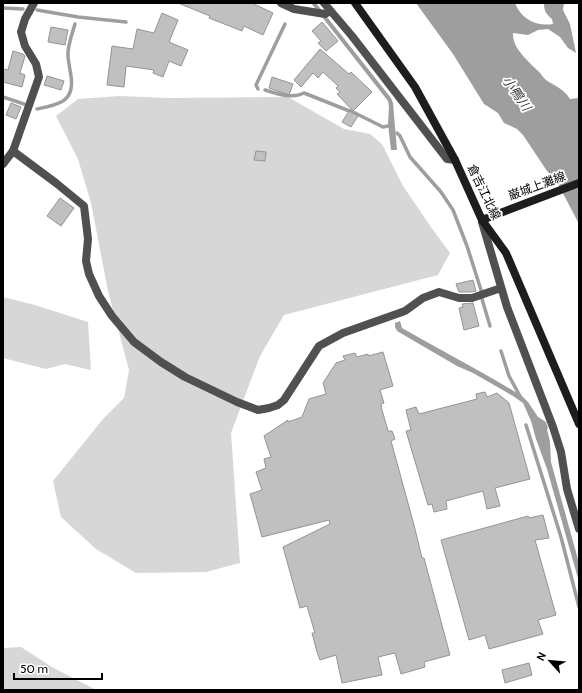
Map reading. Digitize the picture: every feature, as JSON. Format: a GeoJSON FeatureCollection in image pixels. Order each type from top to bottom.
{"type":"FeatureCollection","features":[{"type":"Feature","properties":{"kind":"main road","name":"倉吉江北線"},"geometry":{"type":"LineString","coordinates":[[355,3],[415,87],[455,160],[482,220],[506,253],[579,424]]}},
{"type":"Feature","properties":{"kind":"main road","name":"巌城上灘線"},"geometry":{"type":"LineString","coordinates":[[482,220],[579,183]]}},
{"type":"Feature","properties":{"kind":"street"},"geometry":{"type":"LineString","coordinates":[[3,164],[13,151],[39,77],[36,64],[25,46],[21,32],[25,19],[34,3]]}},
{"type":"Feature","properties":{"kind":"street"},"geometry":{"type":"LineString","coordinates":[[282,3],[294,9],[325,14],[330,11]]}},
{"type":"Feature","properties":{"kind":"street"},"geometry":{"type":"LineString","coordinates":[[324,3],[352,36],[447,160],[455,160]]}},
{"type":"Feature","properties":{"kind":"street"},"geometry":{"type":"LineString","coordinates":[[13,151],[84,206],[88,239],[86,261],[89,274],[99,296],[112,316],[134,342],[160,362],[185,377],[236,402],[258,410],[278,405],[284,400],[318,346],[343,333],[405,311],[422,298],[439,292],[459,298],[472,298],[501,288]]}},
{"type":"Feature","properties":{"kind":"street"},"geometry":{"type":"LineString","coordinates":[[482,220],[507,307],[559,446],[567,489],[579,529]]}},
{"type":"Feature","properties":{"kind":"shaded area"},"geometry":{"type":"Polygon","coordinates":[[[120,96],[168,98],[288,97],[344,129],[370,134],[382,144],[403,186],[450,253],[438,275],[284,315],[260,356],[231,433],[240,563],[206,572],[136,573],[96,549],[61,517],[53,481],[103,419],[124,398],[129,370],[108,291],[91,203],[78,159],[56,116],[78,99],[120,96]]]}},
{"type":"Feature","properties":{"kind":"shaded area"},"geometry":{"type":"Polygon","coordinates":[[[3,297],[35,305],[88,322],[91,370],[65,364],[46,369],[3,358],[3,297]]]}},
{"type":"Feature","properties":{"kind":"shaded area"},"geometry":{"type":"Polygon","coordinates":[[[21,647],[52,667],[96,690],[3,690],[3,648],[21,647]]]}},
{"type":"Feature","properties":{"kind":"water"},"geometry":{"type":"Polygon","coordinates":[[[311,3],[316,3],[391,98],[393,103],[397,150],[391,150],[388,124],[388,101],[311,3]]]}},
{"type":"Feature","properties":{"kind":"water","name":"小鴨川"},"geometry":{"type":"Polygon","coordinates":[[[416,3],[515,3],[521,13],[530,21],[547,25],[553,24],[552,19],[545,10],[544,3],[564,3],[563,10],[570,24],[576,53],[568,48],[560,37],[548,29],[538,30],[528,35],[513,33],[513,39],[525,59],[545,79],[562,90],[570,99],[579,98],[579,224],[556,180],[547,171],[523,135],[517,129],[504,123],[498,113],[484,104],[453,54],[416,3]]]}},
{"type":"Feature","properties":{"kind":"water"},"geometry":{"type":"Polygon","coordinates":[[[400,321],[402,328],[522,396],[538,417],[546,422],[550,442],[551,462],[579,563],[579,582],[547,469],[531,421],[523,403],[473,373],[457,366],[397,331],[395,323],[400,321]]]}},
{"type":"Feature","properties":{"kind":"building"},"geometry":{"type":"Polygon","coordinates":[[[178,3],[252,3],[273,13],[263,35],[244,26],[242,31],[209,18],[210,16],[178,3]]]}},
{"type":"Feature","properties":{"kind":"building"},"geometry":{"type":"Polygon","coordinates":[[[162,13],[178,20],[169,42],[188,50],[181,66],[169,61],[163,77],[153,73],[154,70],[126,66],[124,87],[107,85],[112,46],[133,49],[137,29],[154,33],[162,13]]]}},
{"type":"Feature","properties":{"kind":"building"},"geometry":{"type":"Polygon","coordinates":[[[322,22],[338,41],[326,51],[318,43],[321,41],[312,31],[322,22]]]}},
{"type":"Feature","properties":{"kind":"building"},"geometry":{"type":"Polygon","coordinates":[[[51,27],[68,30],[65,45],[48,42],[51,27]]]}},
{"type":"Feature","properties":{"kind":"building"},"geometry":{"type":"Polygon","coordinates":[[[320,49],[349,74],[351,72],[372,92],[353,111],[337,94],[340,92],[336,88],[338,86],[323,72],[318,78],[313,73],[301,87],[294,80],[320,49]]]}},
{"type":"Feature","properties":{"kind":"building"},"geometry":{"type":"Polygon","coordinates":[[[13,51],[25,56],[20,73],[25,75],[22,87],[3,82],[3,69],[8,70],[13,51]]]}},
{"type":"Feature","properties":{"kind":"building"},"geometry":{"type":"Polygon","coordinates":[[[47,76],[64,81],[61,90],[44,85],[47,76]]]}},
{"type":"Feature","properties":{"kind":"building"},"geometry":{"type":"Polygon","coordinates":[[[272,77],[293,84],[289,95],[269,88],[272,77]]]}},
{"type":"Feature","properties":{"kind":"building"},"geometry":{"type":"Polygon","coordinates":[[[11,103],[21,107],[16,119],[6,115],[11,103]]]}},
{"type":"Feature","properties":{"kind":"building"},"geometry":{"type":"Polygon","coordinates":[[[349,111],[358,116],[351,127],[342,122],[349,111]]]}},
{"type":"Feature","properties":{"kind":"building"},"geometry":{"type":"Polygon","coordinates":[[[256,151],[266,152],[265,161],[254,160],[256,151]]]}},
{"type":"Feature","properties":{"kind":"building"},"geometry":{"type":"Polygon","coordinates":[[[60,198],[74,208],[61,226],[47,216],[60,198]]]}},
{"type":"Feature","properties":{"kind":"building"},"geometry":{"type":"Polygon","coordinates":[[[473,280],[476,291],[459,292],[456,284],[473,280]]]}},
{"type":"Feature","properties":{"kind":"building"},"geometry":{"type":"Polygon","coordinates":[[[473,303],[479,326],[464,330],[459,308],[463,307],[462,304],[473,303]]]}},
{"type":"Feature","properties":{"kind":"building"},"geometry":{"type":"Polygon","coordinates":[[[383,352],[393,386],[380,390],[384,403],[381,404],[382,410],[388,431],[392,431],[395,439],[391,441],[422,558],[424,558],[450,655],[424,662],[425,667],[401,674],[395,653],[378,657],[382,675],[342,683],[336,655],[320,660],[312,633],[315,633],[307,606],[300,608],[283,547],[330,524],[329,520],[262,537],[250,494],[262,490],[256,472],[266,468],[264,459],[271,457],[264,436],[288,420],[288,422],[302,417],[309,399],[326,394],[323,383],[336,363],[345,360],[343,356],[355,353],[357,357],[368,354],[368,356],[383,352]]]}},
{"type":"Feature","properties":{"kind":"building"},"geometry":{"type":"Polygon","coordinates":[[[485,392],[487,397],[497,393],[509,403],[530,479],[495,488],[500,506],[487,509],[483,491],[446,501],[447,509],[434,512],[432,504],[428,505],[406,431],[411,430],[406,410],[416,407],[419,414],[477,399],[476,394],[485,392]]]}},
{"type":"Feature","properties":{"kind":"building"},"geometry":{"type":"Polygon","coordinates":[[[543,515],[549,538],[535,540],[556,615],[538,620],[543,634],[489,649],[485,635],[469,640],[441,540],[528,516],[529,518],[543,515]]]}},
{"type":"Feature","properties":{"kind":"building"},"geometry":{"type":"Polygon","coordinates":[[[529,663],[532,675],[505,683],[502,670],[529,663]]]}},
{"type":"Feature","properties":{"kind":"waterway"},"geometry":{"type":"LineString","coordinates":[[3,8],[23,9]]}},
{"type":"Feature","properties":{"kind":"waterway"},"geometry":{"type":"LineString","coordinates":[[37,10],[78,17],[126,22]]}},
{"type":"Feature","properties":{"kind":"waterway"},"geometry":{"type":"LineString","coordinates":[[37,109],[58,104],[68,97],[72,85],[68,49],[75,24]]}},
{"type":"Feature","properties":{"kind":"waterway"},"geometry":{"type":"LineString","coordinates":[[258,89],[256,85],[285,24]]}},
{"type":"Feature","properties":{"kind":"waterway"},"geometry":{"type":"LineString","coordinates":[[265,90],[290,96],[304,93],[357,114],[383,127],[388,126]]}},
{"type":"Feature","properties":{"kind":"waterway"},"geometry":{"type":"LineString","coordinates":[[3,97],[24,104]]}},
{"type":"Feature","properties":{"kind":"waterway"},"geometry":{"type":"LineString","coordinates":[[397,133],[400,136],[410,157],[441,192],[453,210],[467,246],[481,290]]}},
{"type":"Feature","properties":{"kind":"waterway"},"geometry":{"type":"LineString","coordinates":[[482,299],[490,326]]}},
{"type":"Feature","properties":{"kind":"waterway"},"geometry":{"type":"LineString","coordinates":[[501,351],[509,376],[521,398]]}},
{"type":"Feature","properties":{"kind":"waterway"},"geometry":{"type":"LineString","coordinates":[[526,425],[561,537],[579,607]]}}]}
